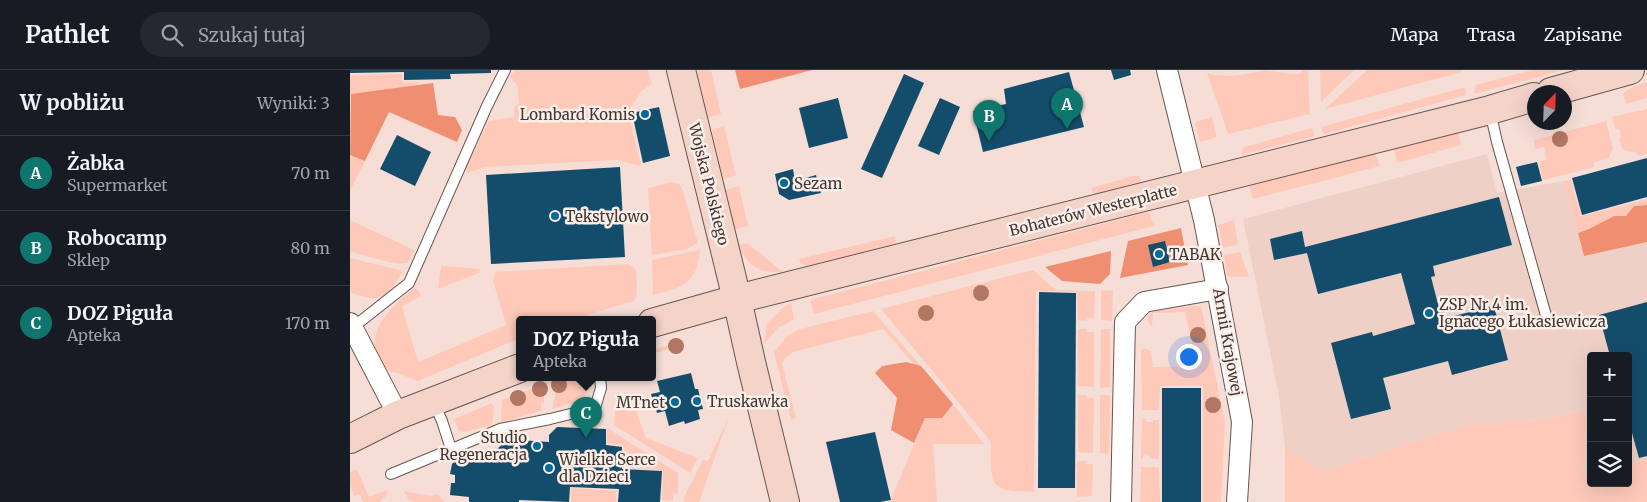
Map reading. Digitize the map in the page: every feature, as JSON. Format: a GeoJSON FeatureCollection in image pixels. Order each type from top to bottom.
{"type":"FeatureCollection","features":[{"type":"Feature","properties":{"kind":"street","name":"Wojska Polskiego"},"geometry":{"type":"LineString","coordinates":[[681,70],[785,502]]}},
{"type":"Feature","properties":{"kind":"street","name":"Armii Krajowej"},"geometry":{"type":"LineString","coordinates":[[1167,70],[1196,184],[1218,289],[1242,422],[1237,502]]}},
{"type":"Feature","properties":{"kind":"street"},"geometry":{"type":"LineString","coordinates":[[1572,86],[1630,70]]}},
{"type":"Feature","properties":{"kind":"street","name":"Bohaterów Westerplatte"},"geometry":{"type":"LineString","coordinates":[[656,322],[737,299],[1490,110],[1527,99]]}},
{"type":"Feature","properties":{"kind":"street"},"geometry":{"type":"LineString","coordinates":[[1121,502],[1126,322],[1144,302],[1218,289]]}},
{"type":"Feature","properties":{"kind":"street"},"geometry":{"type":"LineString","coordinates":[[351,325],[398,415]]}},
{"type":"Feature","properties":{"kind":"street"},"geometry":{"type":"LineString","coordinates":[[350,439],[398,415],[516,370]]}},
{"type":"Feature","properties":{"kind":"lane"},"geometry":{"type":"LineString","coordinates":[[351,325],[409,283],[487,106],[505,70]]}},
{"type":"Feature","properties":{"kind":"lane"},"geometry":{"type":"LineString","coordinates":[[1490,110],[1547,319]]}},
{"type":"Feature","properties":{"kind":"lane"},"geometry":{"type":"LineString","coordinates":[[391,474],[500,429],[550,420],[595,408],[601,388],[600,381]]}},
{"type":"Feature","properties":{"kind":"lane"},"geometry":{"type":"LineString","coordinates":[[433,402],[451,449]]}},
{"type":"Feature","properties":{"kind":"shaded area"},"geometry":{"type":"Polygon","coordinates":[[[515,70],[648,70],[652,84],[642,90],[628,112],[641,166],[617,160],[484,167],[468,173],[465,169],[489,121],[515,117],[514,107],[519,104],[517,85],[510,77],[515,70]]]}},
{"type":"Feature","properties":{"kind":"shaded area"},"geometry":{"type":"Polygon","coordinates":[[[697,70],[711,70],[721,114],[708,118],[697,70]]]}},
{"type":"Feature","properties":{"kind":"shaded area"},"geometry":{"type":"Polygon","coordinates":[[[735,70],[812,70],[740,89],[735,70]]]}},
{"type":"Feature","properties":{"kind":"shaded area"},"geometry":{"type":"Polygon","coordinates":[[[1265,70],[1300,74],[1302,70],[1308,70],[1310,114],[1228,134],[1207,73],[1228,76],[1265,70]]]}},
{"type":"Feature","properties":{"kind":"shaded area"},"geometry":{"type":"Polygon","coordinates":[[[1320,70],[1354,70],[1321,102],[1320,70]]]}},
{"type":"Feature","properties":{"kind":"shaded area"},"geometry":{"type":"Polygon","coordinates":[[[1367,70],[1461,70],[1461,72],[1325,109],[1367,70]]]}},
{"type":"Feature","properties":{"kind":"shaded area"},"geometry":{"type":"Polygon","coordinates":[[[1532,70],[1564,70],[1474,94],[1476,85],[1532,70]]]}},
{"type":"Feature","properties":{"kind":"shaded area"},"geometry":{"type":"Polygon","coordinates":[[[402,74],[403,83],[419,82],[419,84],[351,94],[350,96],[350,75],[402,74]]]}},
{"type":"Feature","properties":{"kind":"shaded area"},"geometry":{"type":"Polygon","coordinates":[[[1647,82],[1647,98],[1626,104],[1623,94],[1631,88],[1647,82]]]}},
{"type":"Feature","properties":{"kind":"shaded area"},"geometry":{"type":"Polygon","coordinates":[[[433,83],[438,115],[455,117],[462,130],[457,142],[389,112],[365,161],[350,155],[351,94],[433,83]]]}},
{"type":"Feature","properties":{"kind":"shaded area"},"geometry":{"type":"Polygon","coordinates":[[[1465,87],[1466,95],[1324,134],[1321,127],[1465,87]]]}},
{"type":"Feature","properties":{"kind":"shaded area"},"geometry":{"type":"Polygon","coordinates":[[[1647,109],[1647,154],[1638,156],[1636,152],[1626,151],[1621,147],[1619,129],[1615,129],[1612,117],[1647,109]]]}},
{"type":"Feature","properties":{"kind":"shaded area"},"geometry":{"type":"Polygon","coordinates":[[[1212,117],[1217,137],[1200,142],[1195,122],[1212,117]]]}},
{"type":"Feature","properties":{"kind":"shaded area"},"geometry":{"type":"Polygon","coordinates":[[[1606,121],[1613,149],[1608,159],[1593,162],[1594,167],[1543,180],[1539,162],[1547,159],[1544,147],[1535,149],[1534,140],[1606,121]]]}},
{"type":"Feature","properties":{"kind":"shaded area"},"geometry":{"type":"Polygon","coordinates":[[[724,126],[736,175],[723,179],[712,130],[724,126]]]}},
{"type":"Feature","properties":{"kind":"shaded area"},"geometry":{"type":"Polygon","coordinates":[[[1312,128],[1315,136],[1241,155],[1244,147],[1312,128]]]}},
{"type":"Feature","properties":{"kind":"shaded area"},"geometry":{"type":"Polygon","coordinates":[[[1458,131],[1461,145],[1397,163],[1394,148],[1458,131]]]}},
{"type":"Feature","properties":{"kind":"shaded area"},"geometry":{"type":"Polygon","coordinates":[[[1375,153],[1380,166],[1253,199],[1249,186],[1375,153]]]}},
{"type":"Feature","properties":{"kind":"shaded area"},"geometry":{"type":"Polygon","coordinates":[[[1487,154],[1497,193],[1564,181],[1584,256],[1647,242],[1647,459],[1632,463],[1632,352],[1587,352],[1587,474],[1583,475],[1585,410],[1541,420],[1469,424],[1322,472],[1285,448],[1279,396],[1243,219],[1487,154]]]}},
{"type":"Feature","properties":{"kind":"shaded area"},"geometry":{"type":"Polygon","coordinates":[[[350,155],[365,161],[350,191],[350,155]]]}},
{"type":"Feature","properties":{"kind":"shaded area"},"geometry":{"type":"Polygon","coordinates":[[[1133,176],[1140,176],[1141,182],[1094,194],[1091,188],[1133,176]]]}},
{"type":"Feature","properties":{"kind":"shaded area"},"geometry":{"type":"Polygon","coordinates":[[[1571,180],[1581,216],[1647,199],[1647,205],[1634,206],[1626,216],[1614,216],[1578,233],[1564,181],[1571,180]]]}},
{"type":"Feature","properties":{"kind":"shaded area"},"geometry":{"type":"Polygon","coordinates":[[[672,182],[679,184],[683,191],[698,243],[687,249],[652,255],[648,188],[672,182]]]}},
{"type":"Feature","properties":{"kind":"shaded area"},"geometry":{"type":"Polygon","coordinates":[[[739,186],[748,226],[735,229],[726,190],[739,186]]]}},
{"type":"Feature","properties":{"kind":"shaded area"},"geometry":{"type":"Polygon","coordinates":[[[1647,205],[1647,242],[1584,256],[1578,233],[1614,216],[1626,216],[1634,206],[1647,205]]]}},
{"type":"Feature","properties":{"kind":"shaded area"},"geometry":{"type":"Polygon","coordinates":[[[1149,212],[1154,226],[814,314],[810,300],[1149,212]]]}},
{"type":"Feature","properties":{"kind":"shaded area"},"geometry":{"type":"Polygon","coordinates":[[[350,220],[414,250],[408,263],[397,264],[350,252],[350,220]]]}},
{"type":"Feature","properties":{"kind":"shaded area"},"geometry":{"type":"Polygon","coordinates":[[[1234,220],[1238,245],[1223,248],[1218,225],[1234,220]]]}},
{"type":"Feature","properties":{"kind":"shaded area"},"geometry":{"type":"Polygon","coordinates":[[[1181,228],[1188,265],[1120,278],[1128,241],[1181,228]]]}},
{"type":"Feature","properties":{"kind":"shaded area"},"geometry":{"type":"Polygon","coordinates":[[[895,236],[896,244],[806,266],[801,264],[799,259],[895,236]]]}},
{"type":"Feature","properties":{"kind":"shaded area"},"geometry":{"type":"Polygon","coordinates":[[[746,243],[783,272],[761,270],[755,267],[746,259],[738,245],[746,243]]]}},
{"type":"Feature","properties":{"kind":"shaded area"},"geometry":{"type":"Polygon","coordinates":[[[700,250],[696,270],[687,282],[673,289],[653,295],[652,260],[700,250]]]}},
{"type":"Feature","properties":{"kind":"shaded area"},"geometry":{"type":"Polygon","coordinates":[[[1111,251],[1110,274],[1100,284],[1062,281],[1045,267],[1111,251]]]}},
{"type":"Feature","properties":{"kind":"shaded area"},"geometry":{"type":"Polygon","coordinates":[[[1240,252],[1249,277],[1231,277],[1227,275],[1224,255],[1240,252]]]}},
{"type":"Feature","properties":{"kind":"shaded area"},"geometry":{"type":"Polygon","coordinates":[[[350,258],[403,271],[388,292],[377,298],[370,298],[352,293],[350,288],[350,258]]]}},
{"type":"Feature","properties":{"kind":"shaded area"},"geometry":{"type":"Polygon","coordinates":[[[628,264],[636,270],[637,293],[634,301],[583,316],[516,316],[516,340],[418,381],[394,372],[391,373],[381,362],[374,358],[375,337],[378,327],[392,309],[414,288],[419,291],[421,296],[402,306],[418,362],[506,325],[493,281],[495,272],[628,264]]]}},
{"type":"Feature","properties":{"kind":"shaded area"},"geometry":{"type":"Polygon","coordinates":[[[441,266],[480,269],[479,273],[438,289],[441,266]]]}},
{"type":"Feature","properties":{"kind":"shaded area"},"geometry":{"type":"Polygon","coordinates":[[[1033,270],[1056,290],[1095,291],[1094,318],[1087,318],[1087,321],[1078,320],[1077,292],[1036,291],[1034,492],[1019,492],[1007,490],[995,483],[991,468],[991,442],[881,309],[1033,270]]]}},
{"type":"Feature","properties":{"kind":"shaded area"},"geometry":{"type":"Polygon","coordinates":[[[1113,290],[1112,321],[1101,320],[1101,291],[1113,290]]]}},
{"type":"Feature","properties":{"kind":"shaded area"},"geometry":{"type":"Polygon","coordinates":[[[791,303],[794,319],[778,328],[764,344],[767,323],[791,303]]]}},
{"type":"Feature","properties":{"kind":"shaded area"},"geometry":{"type":"Polygon","coordinates":[[[1201,306],[1225,423],[1221,502],[1203,502],[1203,386],[1160,386],[1159,410],[1142,410],[1141,350],[1143,348],[1151,351],[1153,367],[1197,366],[1185,312],[1153,313],[1152,326],[1148,322],[1149,315],[1151,312],[1201,306]]]}},
{"type":"Feature","properties":{"kind":"shaded area"},"geometry":{"type":"Polygon","coordinates":[[[873,311],[921,366],[915,365],[883,329],[793,352],[785,358],[782,364],[796,418],[791,420],[774,352],[787,336],[800,329],[873,311]]]}},
{"type":"Feature","properties":{"kind":"shaded area"},"geometry":{"type":"Polygon","coordinates":[[[1078,329],[1087,329],[1087,332],[1094,332],[1094,387],[1078,386],[1078,329]]]}},
{"type":"Feature","properties":{"kind":"shaded area"},"geometry":{"type":"Polygon","coordinates":[[[1101,329],[1110,329],[1110,387],[1100,388],[1101,329]]]}},
{"type":"Feature","properties":{"kind":"shaded area"},"geometry":{"type":"Polygon","coordinates":[[[683,341],[682,345],[656,353],[656,349],[683,341]]]}},
{"type":"Feature","properties":{"kind":"shaded area"},"geometry":{"type":"Polygon","coordinates":[[[906,362],[921,366],[953,404],[942,418],[925,418],[914,443],[891,430],[897,398],[875,373],[882,366],[906,362]]]}},
{"type":"Feature","properties":{"kind":"shaded area"},"geometry":{"type":"Polygon","coordinates":[[[553,381],[592,381],[583,400],[552,409],[555,396],[553,381]]]}},
{"type":"Feature","properties":{"kind":"shaded area"},"geometry":{"type":"Polygon","coordinates":[[[544,384],[544,402],[541,403],[541,409],[543,410],[501,423],[502,400],[544,384]]]}},
{"type":"Feature","properties":{"kind":"shaded area"},"geometry":{"type":"Polygon","coordinates":[[[617,392],[632,400],[646,438],[698,458],[690,473],[614,425],[617,392]]]}},
{"type":"Feature","properties":{"kind":"shaded area"},"geometry":{"type":"Polygon","coordinates":[[[1078,395],[1087,395],[1087,398],[1094,398],[1093,453],[1078,452],[1078,395]]]}},
{"type":"Feature","properties":{"kind":"shaded area"},"geometry":{"type":"Polygon","coordinates":[[[1100,395],[1110,395],[1109,454],[1100,453],[1100,395]]]}},
{"type":"Feature","properties":{"kind":"shaded area"},"geometry":{"type":"Polygon","coordinates":[[[492,403],[494,408],[492,425],[464,432],[459,431],[454,419],[492,403]]]}},
{"type":"Feature","properties":{"kind":"shaded area"},"geometry":{"type":"Polygon","coordinates":[[[953,404],[984,444],[933,444],[937,502],[890,502],[925,418],[942,418],[953,404]]]}},
{"type":"Feature","properties":{"kind":"shaded area"},"geometry":{"type":"Polygon","coordinates":[[[1586,410],[1583,475],[1587,474],[1587,487],[1632,487],[1632,463],[1647,459],[1647,502],[1285,502],[1285,448],[1322,472],[1469,424],[1541,420],[1586,410]]]}},
{"type":"Feature","properties":{"kind":"shaded area"},"geometry":{"type":"Polygon","coordinates":[[[729,417],[699,502],[684,502],[684,497],[703,460],[708,461],[729,417]]]}},
{"type":"Feature","properties":{"kind":"shaded area"},"geometry":{"type":"Polygon","coordinates":[[[1142,419],[1146,419],[1146,422],[1159,420],[1159,459],[1143,455],[1143,458],[1141,458],[1142,419]]]}},
{"type":"Feature","properties":{"kind":"shaded area"},"geometry":{"type":"Polygon","coordinates":[[[607,428],[678,473],[678,494],[673,493],[673,501],[662,500],[663,470],[623,467],[624,445],[607,443],[607,428]]]}},
{"type":"Feature","properties":{"kind":"shaded area"},"geometry":{"type":"Polygon","coordinates":[[[1077,461],[1086,461],[1086,464],[1093,464],[1092,496],[1077,497],[1077,461]]]}},
{"type":"Feature","properties":{"kind":"shaded area"},"geometry":{"type":"Polygon","coordinates":[[[1141,467],[1159,467],[1160,502],[1140,502],[1141,467]]]}},
{"type":"Feature","properties":{"kind":"shaded area"},"geometry":{"type":"Polygon","coordinates":[[[357,469],[369,497],[386,490],[388,494],[380,502],[363,502],[360,494],[354,496],[350,485],[350,472],[357,469]]]}},
{"type":"Feature","properties":{"kind":"shaded area"},"geometry":{"type":"Polygon","coordinates":[[[571,488],[616,491],[616,502],[571,502],[571,488]]]}},
{"type":"Feature","properties":{"kind":"shaded area"},"geometry":{"type":"Polygon","coordinates":[[[404,491],[430,496],[437,494],[445,502],[412,502],[407,498],[404,491]]]}},
{"type":"Feature","properties":{"kind":"building"},"geometry":{"type":"Polygon","coordinates":[[[350,70],[491,70],[491,73],[450,74],[451,79],[404,80],[404,72],[350,73],[350,70]]]}},
{"type":"Feature","properties":{"kind":"building"},"geometry":{"type":"Polygon","coordinates":[[[1111,70],[1130,70],[1131,75],[1114,80],[1111,70]]]}},
{"type":"Feature","properties":{"kind":"building"},"geometry":{"type":"Polygon","coordinates":[[[1069,72],[1084,127],[983,152],[973,111],[1006,104],[1004,89],[1069,72]]]}},
{"type":"Feature","properties":{"kind":"building"},"geometry":{"type":"Polygon","coordinates":[[[904,74],[924,83],[882,178],[861,169],[904,74]]]}},
{"type":"Feature","properties":{"kind":"building"},"geometry":{"type":"Polygon","coordinates":[[[838,98],[848,138],[809,148],[799,108],[838,98]]]}},
{"type":"Feature","properties":{"kind":"building"},"geometry":{"type":"Polygon","coordinates":[[[940,98],[960,107],[939,155],[918,146],[940,98]]]}},
{"type":"Feature","properties":{"kind":"building"},"geometry":{"type":"Polygon","coordinates":[[[659,107],[670,156],[643,163],[632,113],[659,107]]]}},
{"type":"Feature","properties":{"kind":"building"},"geometry":{"type":"Polygon","coordinates":[[[397,135],[431,152],[415,186],[380,169],[397,135]]]}},
{"type":"Feature","properties":{"kind":"building"},"geometry":{"type":"Polygon","coordinates":[[[1647,158],[1647,197],[1582,215],[1572,178],[1647,158]]]}},
{"type":"Feature","properties":{"kind":"building"},"geometry":{"type":"Polygon","coordinates":[[[1537,162],[1542,181],[1521,186],[1516,167],[1537,162]]]}},
{"type":"Feature","properties":{"kind":"building","name":"Tekstylowo"},"geometry":{"type":"Polygon","coordinates":[[[620,167],[625,257],[491,264],[486,175],[620,167]]]}},
{"type":"Feature","properties":{"kind":"building"},"geometry":{"type":"Polygon","coordinates":[[[793,169],[795,181],[816,175],[821,193],[789,200],[779,194],[775,174],[793,169]]]}},
{"type":"Feature","properties":{"kind":"building","name":"ZSP Nr 4 im. Ignacego Łukasiewicza"},"geometry":{"type":"Polygon","coordinates":[[[1499,197],[1512,245],[1433,266],[1435,276],[1431,277],[1439,308],[1443,307],[1446,318],[1494,306],[1508,360],[1452,375],[1448,361],[1383,378],[1391,409],[1351,419],[1331,343],[1372,332],[1373,336],[1415,324],[1401,273],[1318,294],[1307,253],[1274,260],[1270,239],[1302,231],[1305,247],[1499,197]]]}},
{"type":"Feature","properties":{"kind":"building","name":"TABAK"},"geometry":{"type":"Polygon","coordinates":[[[1165,241],[1170,262],[1153,267],[1148,245],[1165,241]]]}},
{"type":"Feature","properties":{"kind":"building"},"geometry":{"type":"Polygon","coordinates":[[[1039,292],[1076,293],[1075,488],[1038,488],[1039,292]]]}},
{"type":"Feature","properties":{"kind":"building"},"geometry":{"type":"Polygon","coordinates":[[[1647,302],[1647,456],[1639,458],[1632,433],[1632,352],[1609,352],[1599,315],[1647,302]]]}},
{"type":"Feature","properties":{"kind":"building"},"geometry":{"type":"Polygon","coordinates":[[[691,373],[695,389],[698,389],[703,409],[698,410],[700,419],[685,424],[684,421],[669,426],[665,411],[657,413],[651,394],[660,392],[657,381],[691,373]]]}},
{"type":"Feature","properties":{"kind":"building"},"geometry":{"type":"Polygon","coordinates":[[[1162,388],[1201,388],[1201,502],[1162,502],[1162,388]]]}},
{"type":"Feature","properties":{"kind":"building"},"geometry":{"type":"Polygon","coordinates":[[[557,427],[606,429],[606,445],[622,447],[622,469],[662,471],[660,502],[618,502],[619,489],[570,487],[569,502],[519,500],[519,502],[469,502],[469,497],[450,495],[451,483],[455,483],[455,475],[450,474],[452,464],[459,457],[459,454],[496,456],[497,449],[506,439],[549,442],[549,435],[557,427]]]}},
{"type":"Feature","properties":{"kind":"building"},"geometry":{"type":"Polygon","coordinates":[[[875,432],[891,500],[880,502],[840,502],[826,442],[875,432]]]}},
{"type":"Feature","properties":{"kind":"place","name":"Lombard Komis"},"geometry":{"type":"Point","coordinates":[645,114]}},
{"type":"Feature","properties":{"kind":"place","name":"Żabka"},"geometry":{"type":"Point","coordinates":[1067,129]}},
{"type":"Feature","properties":{"kind":"place","name":"Robocamp"},"geometry":{"type":"Point","coordinates":[989,141]}},
{"type":"Feature","properties":{"kind":"place","name":"Sezam"},"geometry":{"type":"Point","coordinates":[784,183]}},
{"type":"Feature","properties":{"kind":"place","name":"Tekstylowo"},"geometry":{"type":"Point","coordinates":[555,216]}},
{"type":"Feature","properties":{"kind":"place","name":"TABAK"},"geometry":{"type":"Point","coordinates":[1159,254]}},
{"type":"Feature","properties":{"kind":"place","name":"ZSP Nr 4 im. Ignacego Łukasiewicza"},"geometry":{"type":"Point","coordinates":[1429,313]}},
{"type":"Feature","properties":{"kind":"place","name":"Truskawka"},"geometry":{"type":"Point","coordinates":[697,401]}},
{"type":"Feature","properties":{"kind":"place","name":"MTnet"},"geometry":{"type":"Point","coordinates":[675,402]}},
{"type":"Feature","properties":{"kind":"place","name":"DOZ Piguła"},"geometry":{"type":"Point","coordinates":[586,438]}},
{"type":"Feature","properties":{"kind":"place","name":"Studio Regeneracja"},"geometry":{"type":"Point","coordinates":[537,446]}},
{"type":"Feature","properties":{"kind":"place","name":"Wielkie Serce dla Dzieci"},"geometry":{"type":"Point","coordinates":[549,468]}}]}
